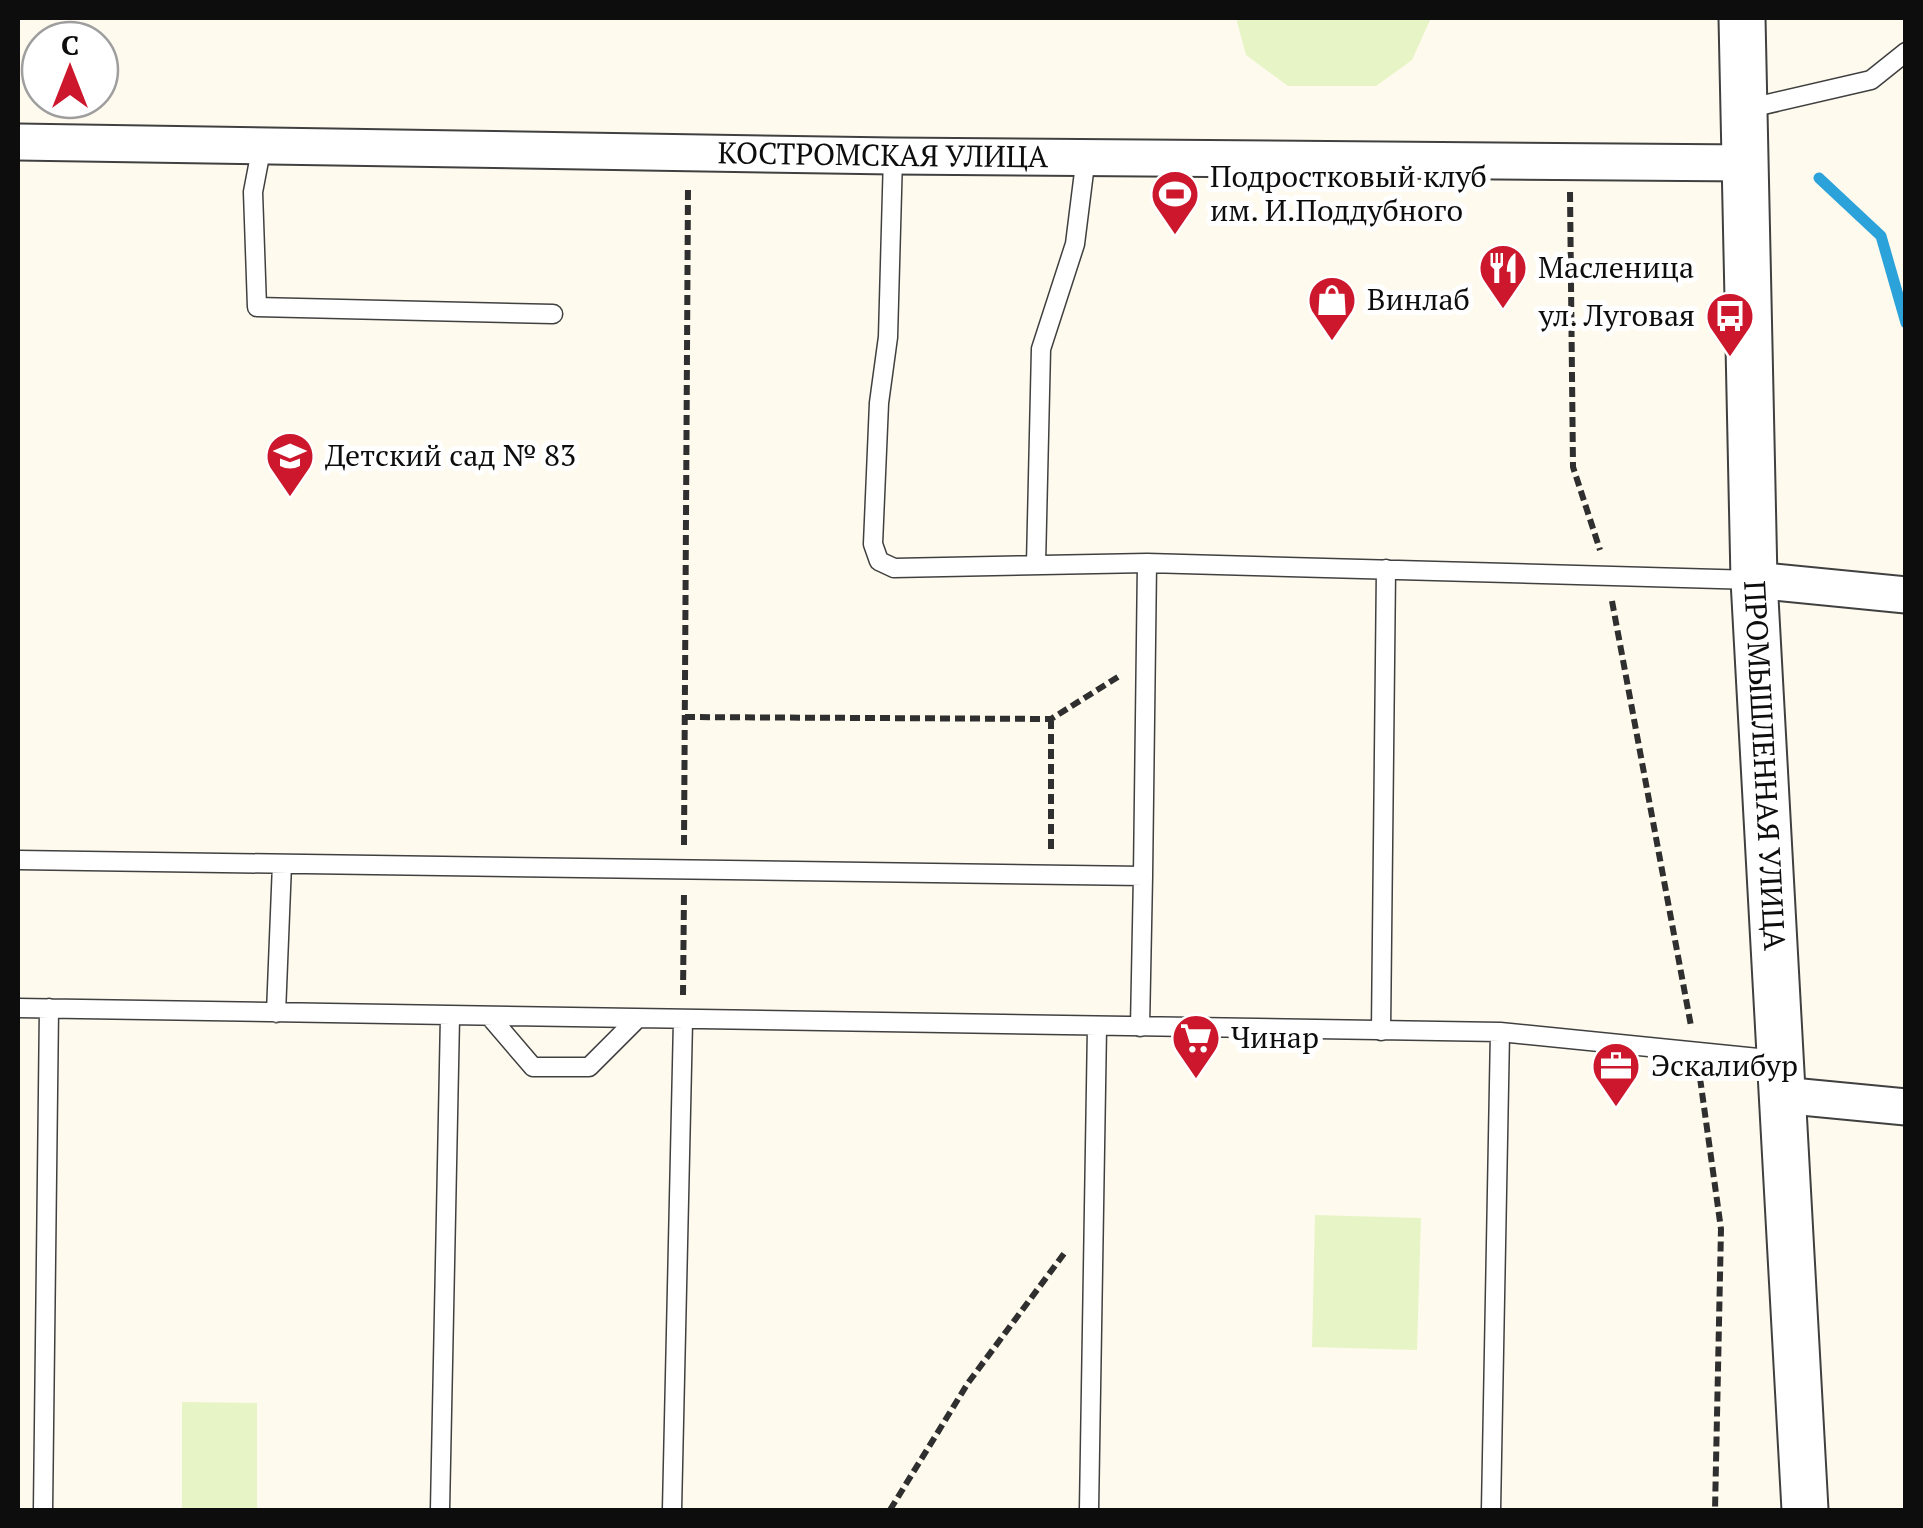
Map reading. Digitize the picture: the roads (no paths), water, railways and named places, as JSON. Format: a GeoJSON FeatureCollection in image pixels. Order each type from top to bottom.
{"type":"FeatureCollection","features":[{"type":"Feature","properties":{"kind":"street","name":"ПРОМЫШЛЕННАЯ УЛИЦА"},"geometry":{"type":"LineString","coordinates":[[1742,18],[1754,580],[1804,1510]]}},
{"type":"Feature","properties":{"kind":"street","name":"КОСТРОМСКАЯ УЛИЦА"},"geometry":{"type":"LineString","coordinates":[[18,142],[893,156],[1748,163]]}},
{"type":"Feature","properties":{"kind":"street"},"geometry":{"type":"LineString","coordinates":[[1754,580],[1906,595]]}},
{"type":"Feature","properties":{"kind":"street"},"geometry":{"type":"LineString","coordinates":[[1780,1078],[1906,1107]]}},
{"type":"Feature","properties":{"kind":"lane"},"geometry":{"type":"LineString","coordinates":[[1746,110],[1871,80],[1906,52]]}},
{"type":"Feature","properties":{"kind":"lane"},"geometry":{"type":"LineString","coordinates":[[262,145],[253,192],[257,307],[553,314]]}},
{"type":"Feature","properties":{"kind":"lane"},"geometry":{"type":"LineString","coordinates":[[893,156],[888,337],[879,403],[873,544],[879,561],[894,568],[1146,563],[1754,580]]}},
{"type":"Feature","properties":{"kind":"lane"},"geometry":{"type":"LineString","coordinates":[[1036,564],[1041,349],[1074,244],[1086,156]]}},
{"type":"Feature","properties":{"kind":"lane"},"geometry":{"type":"LineString","coordinates":[[1140,1027],[1146,563]]}},
{"type":"Feature","properties":{"kind":"lane"},"geometry":{"type":"LineString","coordinates":[[1381,1031],[1386,569]]}},
{"type":"Feature","properties":{"kind":"lane"},"geometry":{"type":"LineString","coordinates":[[18,860],[1144,876]]}},
{"type":"Feature","properties":{"kind":"lane"},"geometry":{"type":"LineString","coordinates":[[276,1013],[282,864]]}},
{"type":"Feature","properties":{"kind":"lane"},"geometry":{"type":"LineString","coordinates":[[18,1008],[1500,1032],[1696,1052],[1780,1078]]}},
{"type":"Feature","properties":{"kind":"lane"},"geometry":{"type":"LineString","coordinates":[[43,1510],[49,1008]]}},
{"type":"Feature","properties":{"kind":"lane"},"geometry":{"type":"LineString","coordinates":[[440,1510],[450,1016]]}},
{"type":"Feature","properties":{"kind":"lane"},"geometry":{"type":"LineString","coordinates":[[491,1018],[533,1067],[590,1068],[636,1020]]}},
{"type":"Feature","properties":{"kind":"lane"},"geometry":{"type":"LineString","coordinates":[[672,1510],[683,1021]]}},
{"type":"Feature","properties":{"kind":"lane"},"geometry":{"type":"LineString","coordinates":[[1089,1510],[1097,1027]]}},
{"type":"Feature","properties":{"kind":"lane"},"geometry":{"type":"LineString","coordinates":[[1491,1510],[1500,1032]]}},
{"type":"Feature","properties":{"kind":"waterway"},"geometry":{"type":"LineString","coordinates":[[1819,178],[1881,236],[1906,323]]}},
{"type":"Feature","properties":{"kind":"place","name":"Подростковый клуб им. И.Поддубного"},"geometry":{"type":"Point","coordinates":[1175,236]}},
{"type":"Feature","properties":{"kind":"place","name":"Масленица"},"geometry":{"type":"Point","coordinates":[1503,310]}},
{"type":"Feature","properties":{"kind":"place","name":"Винлаб"},"geometry":{"type":"Point","coordinates":[1332,342]}},
{"type":"Feature","properties":{"kind":"place","name":"ул. Луговая"},"geometry":{"type":"Point","coordinates":[1730,358]}},
{"type":"Feature","properties":{"kind":"place","name":"Детский сад № 83"},"geometry":{"type":"Point","coordinates":[290,498]}},
{"type":"Feature","properties":{"kind":"place","name":"Чинар"},"geometry":{"type":"Point","coordinates":[1196,1080]}},
{"type":"Feature","properties":{"kind":"place","name":"Эскалибур"},"geometry":{"type":"Point","coordinates":[1616,1108]}}]}
